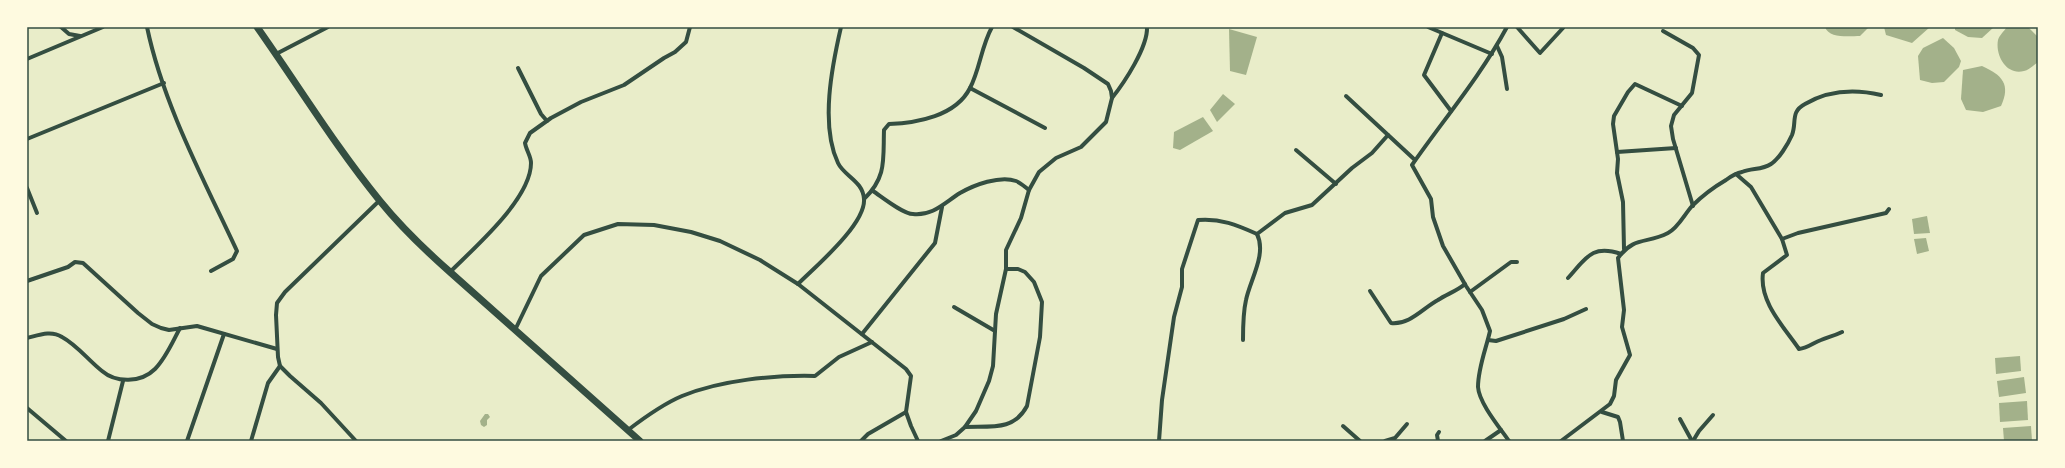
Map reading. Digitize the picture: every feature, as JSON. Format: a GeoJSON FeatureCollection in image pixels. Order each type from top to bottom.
{"type":"FeatureCollection","features":[{"type":"Feature","properties":{"kind":"highway"},"geometry":{"type":"LineString","coordinates":[[257,27],[379,201],[419,244],[640,441]]}},
{"type":"Feature","properties":{"kind":"street"},"geometry":{"type":"LineString","coordinates":[[61,27],[69,34],[80,36]]}},
{"type":"Feature","properties":{"kind":"street"},"geometry":{"type":"LineString","coordinates":[[27,59],[103,27]]}},
{"type":"Feature","properties":{"kind":"street"},"geometry":{"type":"LineString","coordinates":[[147,27],[156,63],[164,83],[208,190],[237,251],[233,259],[211,271]]}},
{"type":"Feature","properties":{"kind":"street"},"geometry":{"type":"LineString","coordinates":[[276,54],[328,27]]}},
{"type":"Feature","properties":{"kind":"street"},"geometry":{"type":"LineString","coordinates":[[450,272],[511,210],[530,171],[531,156],[526,149],[526,138],[530,133],[547,121],[581,102],[638,78],[681,48],[686,42],[690,27]]}},
{"type":"Feature","properties":{"kind":"street"},"geometry":{"type":"LineString","coordinates":[[798,284],[851,229],[860,215],[864,199],[861,189],[853,178],[842,170],[837,162],[830,126],[830,86],[841,27]]}},
{"type":"Feature","properties":{"kind":"street"},"geometry":{"type":"LineString","coordinates":[[864,199],[873,191],[881,176],[884,159],[884,130],[886,126],[889,124],[927,120],[940,115],[963,98],[970,88],[984,41],[992,27]]}},
{"type":"Feature","properties":{"kind":"street"},"geometry":{"type":"LineString","coordinates":[[942,441],[956,435],[966,427],[976,410],[989,381],[993,366],[996,314],[1006,269],[1006,250],[1021,218],[1029,190],[1039,172],[1056,158],[1081,147],[1106,122],[1112,98],[1108,84],[1084,68],[1013,27]]}},
{"type":"Feature","properties":{"kind":"street"},"geometry":{"type":"LineString","coordinates":[[1112,98],[1124,84],[1142,51],[1148,36],[1147,27]]}},
{"type":"Feature","properties":{"kind":"street"},"geometry":{"type":"LineString","coordinates":[[1428,27],[1492,54]]}},
{"type":"Feature","properties":{"kind":"street"},"geometry":{"type":"LineString","coordinates":[[1507,27],[1497,46],[1472,85],[1412,165],[1431,199],[1433,217],[1443,246],[1489,324],[1488,340],[1479,374],[1478,388],[1482,399],[1509,441]]}},
{"type":"Feature","properties":{"kind":"street"},"geometry":{"type":"LineString","coordinates":[[1517,27],[1540,53],[1563,28]]}},
{"type":"Feature","properties":{"kind":"street"},"geometry":{"type":"LineString","coordinates":[[1663,32],[1693,48],[1699,55],[1692,93],[1674,115],[1671,126],[1693,206]]}},
{"type":"Feature","properties":{"kind":"street"},"geometry":{"type":"LineString","coordinates":[[1442,33],[1424,75],[1451,111]]}},
{"type":"Feature","properties":{"kind":"street"},"geometry":{"type":"LineString","coordinates":[[1497,46],[1502,57],[1507,89]]}},
{"type":"Feature","properties":{"kind":"street"},"geometry":{"type":"LineString","coordinates":[[518,68],[541,114],[547,121]]}},
{"type":"Feature","properties":{"kind":"street"},"geometry":{"type":"LineString","coordinates":[[27,139],[164,83]]}},
{"type":"Feature","properties":{"kind":"street"},"geometry":{"type":"LineString","coordinates":[[1562,441],[1602,412],[1610,404],[1614,396],[1616,380],[1630,354],[1622,327],[1624,310],[1618,258],[1624,249],[1625,225],[1623,202],[1617,173],[1617,152],[1613,129],[1614,116],[1628,92],[1635,84],[1682,106]]}},
{"type":"Feature","properties":{"kind":"street"},"geometry":{"type":"LineString","coordinates":[[970,88],[984,94],[1045,128]]}},
{"type":"Feature","properties":{"kind":"street"},"geometry":{"type":"LineString","coordinates":[[1624,249],[1636,242],[1668,233],[1676,227],[1693,206],[1725,180],[1741,172],[1764,168],[1773,163],[1792,134],[1794,115],[1798,108],[1806,103],[1837,91],[1862,90],[1881,95]]}},
{"type":"Feature","properties":{"kind":"street"},"geometry":{"type":"LineString","coordinates":[[1346,96],[1415,160]]}},
{"type":"Feature","properties":{"kind":"street"},"geometry":{"type":"LineString","coordinates":[[1257,234],[1285,214],[1312,205],[1372,153],[1388,135]]}},
{"type":"Feature","properties":{"kind":"street"},"geometry":{"type":"LineString","coordinates":[[1617,152],[1676,148]]}},
{"type":"Feature","properties":{"kind":"street"},"geometry":{"type":"LineString","coordinates":[[1296,150],[1336,184]]}},
{"type":"Feature","properties":{"kind":"street"},"geometry":{"type":"LineString","coordinates":[[1736,174],[1751,187],[1782,239],[1787,255],[1763,273],[1762,282],[1765,298],[1776,316],[1799,349],[1808,348],[1821,340],[1829,339],[1842,332]]}},
{"type":"Feature","properties":{"kind":"street"},"geometry":{"type":"LineString","coordinates":[[873,191],[911,214],[926,214],[942,207],[959,194],[980,184],[997,180],[1016,181],[1029,190]]}},
{"type":"Feature","properties":{"kind":"street"},"geometry":{"type":"LineString","coordinates":[[27,188],[38,213]]}},
{"type":"Feature","properties":{"kind":"street"},"geometry":{"type":"LineString","coordinates":[[356,441],[321,403],[280,366],[277,349],[277,303],[284,292],[379,201]]}},
{"type":"Feature","properties":{"kind":"street"},"geometry":{"type":"LineString","coordinates":[[862,334],[934,243],[942,207]]}},
{"type":"Feature","properties":{"kind":"street"},"geometry":{"type":"LineString","coordinates":[[1782,239],[1798,233],[1886,213],[1889,209]]}},
{"type":"Feature","properties":{"kind":"street"},"geometry":{"type":"LineString","coordinates":[[1159,441],[1162,400],[1174,317],[1182,287],[1182,269],[1198,220],[1208,219],[1230,222],[1257,234]]}},
{"type":"Feature","properties":{"kind":"street"},"geometry":{"type":"LineString","coordinates":[[515,330],[541,276],[584,235],[618,224],[654,225],[691,232],[742,251],[760,260],[798,284],[906,369],[911,376],[906,412],[918,441]]}},
{"type":"Feature","properties":{"kind":"street"},"geometry":{"type":"LineString","coordinates":[[1243,340],[1245,302],[1260,247],[1257,234]]}},
{"type":"Feature","properties":{"kind":"street"},"geometry":{"type":"LineString","coordinates":[[1568,278],[1595,252],[1606,249],[1621,254]]}},
{"type":"Feature","properties":{"kind":"street"},"geometry":{"type":"LineString","coordinates":[[27,281],[68,267],[75,262],[83,264],[152,324],[169,330],[197,326],[277,349]]}},
{"type":"Feature","properties":{"kind":"street"},"geometry":{"type":"LineString","coordinates":[[1470,292],[1511,262],[1517,262]]}},
{"type":"Feature","properties":{"kind":"street"},"geometry":{"type":"LineString","coordinates":[[966,427],[1012,424],[1023,415],[1027,406],[1040,337],[1042,302],[1034,282],[1025,272],[1018,269],[1006,269]]}},
{"type":"Feature","properties":{"kind":"street"},"geometry":{"type":"LineString","coordinates":[[1370,291],[1392,323],[1397,324],[1412,319],[1432,303],[1465,284]]}},
{"type":"Feature","properties":{"kind":"street"},"geometry":{"type":"LineString","coordinates":[[954,307],[995,331]]}},
{"type":"Feature","properties":{"kind":"street"},"geometry":{"type":"LineString","coordinates":[[1488,340],[1496,341],[1564,319],[1586,309]]}},
{"type":"Feature","properties":{"kind":"street"},"geometry":{"type":"LineString","coordinates":[[27,338],[44,333],[63,337],[103,372],[113,379],[123,381],[132,380],[154,370],[165,356],[180,328]]}},
{"type":"Feature","properties":{"kind":"street"},"geometry":{"type":"LineString","coordinates":[[187,441],[224,334]]}},
{"type":"Feature","properties":{"kind":"street"},"geometry":{"type":"LineString","coordinates":[[628,430],[654,411],[683,396],[719,385],[789,375],[815,376],[839,357],[872,342]]}},
{"type":"Feature","properties":{"kind":"street"},"geometry":{"type":"LineString","coordinates":[[251,441],[268,383],[280,366]]}},
{"type":"Feature","properties":{"kind":"street"},"geometry":{"type":"LineString","coordinates":[[108,441],[123,381]]}},
{"type":"Feature","properties":{"kind":"street"},"geometry":{"type":"LineString","coordinates":[[27,408],[66,441]]}},
{"type":"Feature","properties":{"kind":"street"},"geometry":{"type":"LineString","coordinates":[[860,441],[868,434],[906,412]]}},
{"type":"Feature","properties":{"kind":"street"},"geometry":{"type":"LineString","coordinates":[[1602,412],[1618,417],[1623,441]]}},
{"type":"Feature","properties":{"kind":"street"},"geometry":{"type":"LineString","coordinates":[[1680,419],[1693,441],[1699,431],[1713,415]]}},
{"type":"Feature","properties":{"kind":"street"},"geometry":{"type":"LineString","coordinates":[[1385,441],[1395,438],[1407,424]]}},
{"type":"Feature","properties":{"kind":"street"},"geometry":{"type":"LineString","coordinates":[[1343,426],[1360,441]]}},
{"type":"Feature","properties":{"kind":"street"},"geometry":{"type":"LineString","coordinates":[[1485,441],[1501,430]]}},
{"type":"Feature","properties":{"kind":"street"},"geometry":{"type":"LineString","coordinates":[[1438,441],[1437,435],[1439,432]]}},
{"type":"Feature","properties":{"kind":"shaded area"},"geometry":{"type":"Polygon","coordinates":[[[1825,27],[1869,27],[1860,36],[1846,36],[1835,35],[1827,31],[1825,27]]]}},
{"type":"Feature","properties":{"kind":"shaded area"},"geometry":{"type":"Polygon","coordinates":[[[1884,27],[1930,27],[1912,43],[1886,35],[1884,27]]]}},
{"type":"Feature","properties":{"kind":"shaded area"},"geometry":{"type":"Polygon","coordinates":[[[1955,27],[1994,27],[1982,38],[1968,37],[1955,30],[1955,27]]]}},
{"type":"Feature","properties":{"kind":"shaded area"},"geometry":{"type":"Polygon","coordinates":[[[2007,27],[2028,27],[2037,36],[2038,62],[2028,70],[2018,72],[2012,71],[2000,58],[1998,52],[1998,40],[2000,35],[2007,27]]]}},
{"type":"Feature","properties":{"kind":"shaded area"},"geometry":{"type":"Polygon","coordinates":[[[1229,29],[1257,37],[1246,75],[1230,71],[1229,29]]]}},
{"type":"Feature","properties":{"kind":"shaded area"},"geometry":{"type":"Polygon","coordinates":[[[1943,38],[1954,48],[1961,61],[1959,67],[1944,82],[1932,83],[1920,80],[1918,56],[1923,48],[1943,38]]]}},
{"type":"Feature","properties":{"kind":"shaded area"},"geometry":{"type":"Polygon","coordinates":[[[1982,66],[1995,73],[2003,81],[2005,86],[2004,98],[2001,106],[1983,112],[1966,110],[1961,99],[1963,70],[1982,66]]]}},
{"type":"Feature","properties":{"kind":"shaded area"},"geometry":{"type":"Polygon","coordinates":[[[1223,94],[1235,104],[1217,122],[1210,110],[1223,94]]]}},
{"type":"Feature","properties":{"kind":"shaded area"},"geometry":{"type":"Polygon","coordinates":[[[1203,117],[1213,131],[1180,150],[1173,148],[1174,132],[1203,117]]]}},
{"type":"Feature","properties":{"kind":"shaded area"},"geometry":{"type":"Polygon","coordinates":[[[1927,216],[1930,233],[1914,234],[1912,219],[1927,216]]]}},
{"type":"Feature","properties":{"kind":"shaded area"},"geometry":{"type":"Polygon","coordinates":[[[1926,238],[1929,251],[1917,254],[1914,239],[1926,238]]]}},
{"type":"Feature","properties":{"kind":"shaded area"},"geometry":{"type":"Polygon","coordinates":[[[2020,356],[2021,371],[1996,374],[1995,358],[2020,356]]]}},
{"type":"Feature","properties":{"kind":"shaded area"},"geometry":{"type":"Polygon","coordinates":[[[2024,377],[2026,393],[1999,397],[1997,381],[2024,377]]]}},
{"type":"Feature","properties":{"kind":"shaded area"},"geometry":{"type":"Polygon","coordinates":[[[2027,401],[2028,420],[2000,422],[1999,403],[2027,401]]]}},
{"type":"Feature","properties":{"kind":"shaded area"},"geometry":{"type":"Polygon","coordinates":[[[485,414],[488,414],[490,417],[487,420],[487,425],[484,427],[481,425],[480,421],[485,414]]]}},
{"type":"Feature","properties":{"kind":"shaded area"},"geometry":{"type":"Polygon","coordinates":[[[2031,426],[2032,441],[2004,441],[2003,428],[2031,426]]]}}]}
